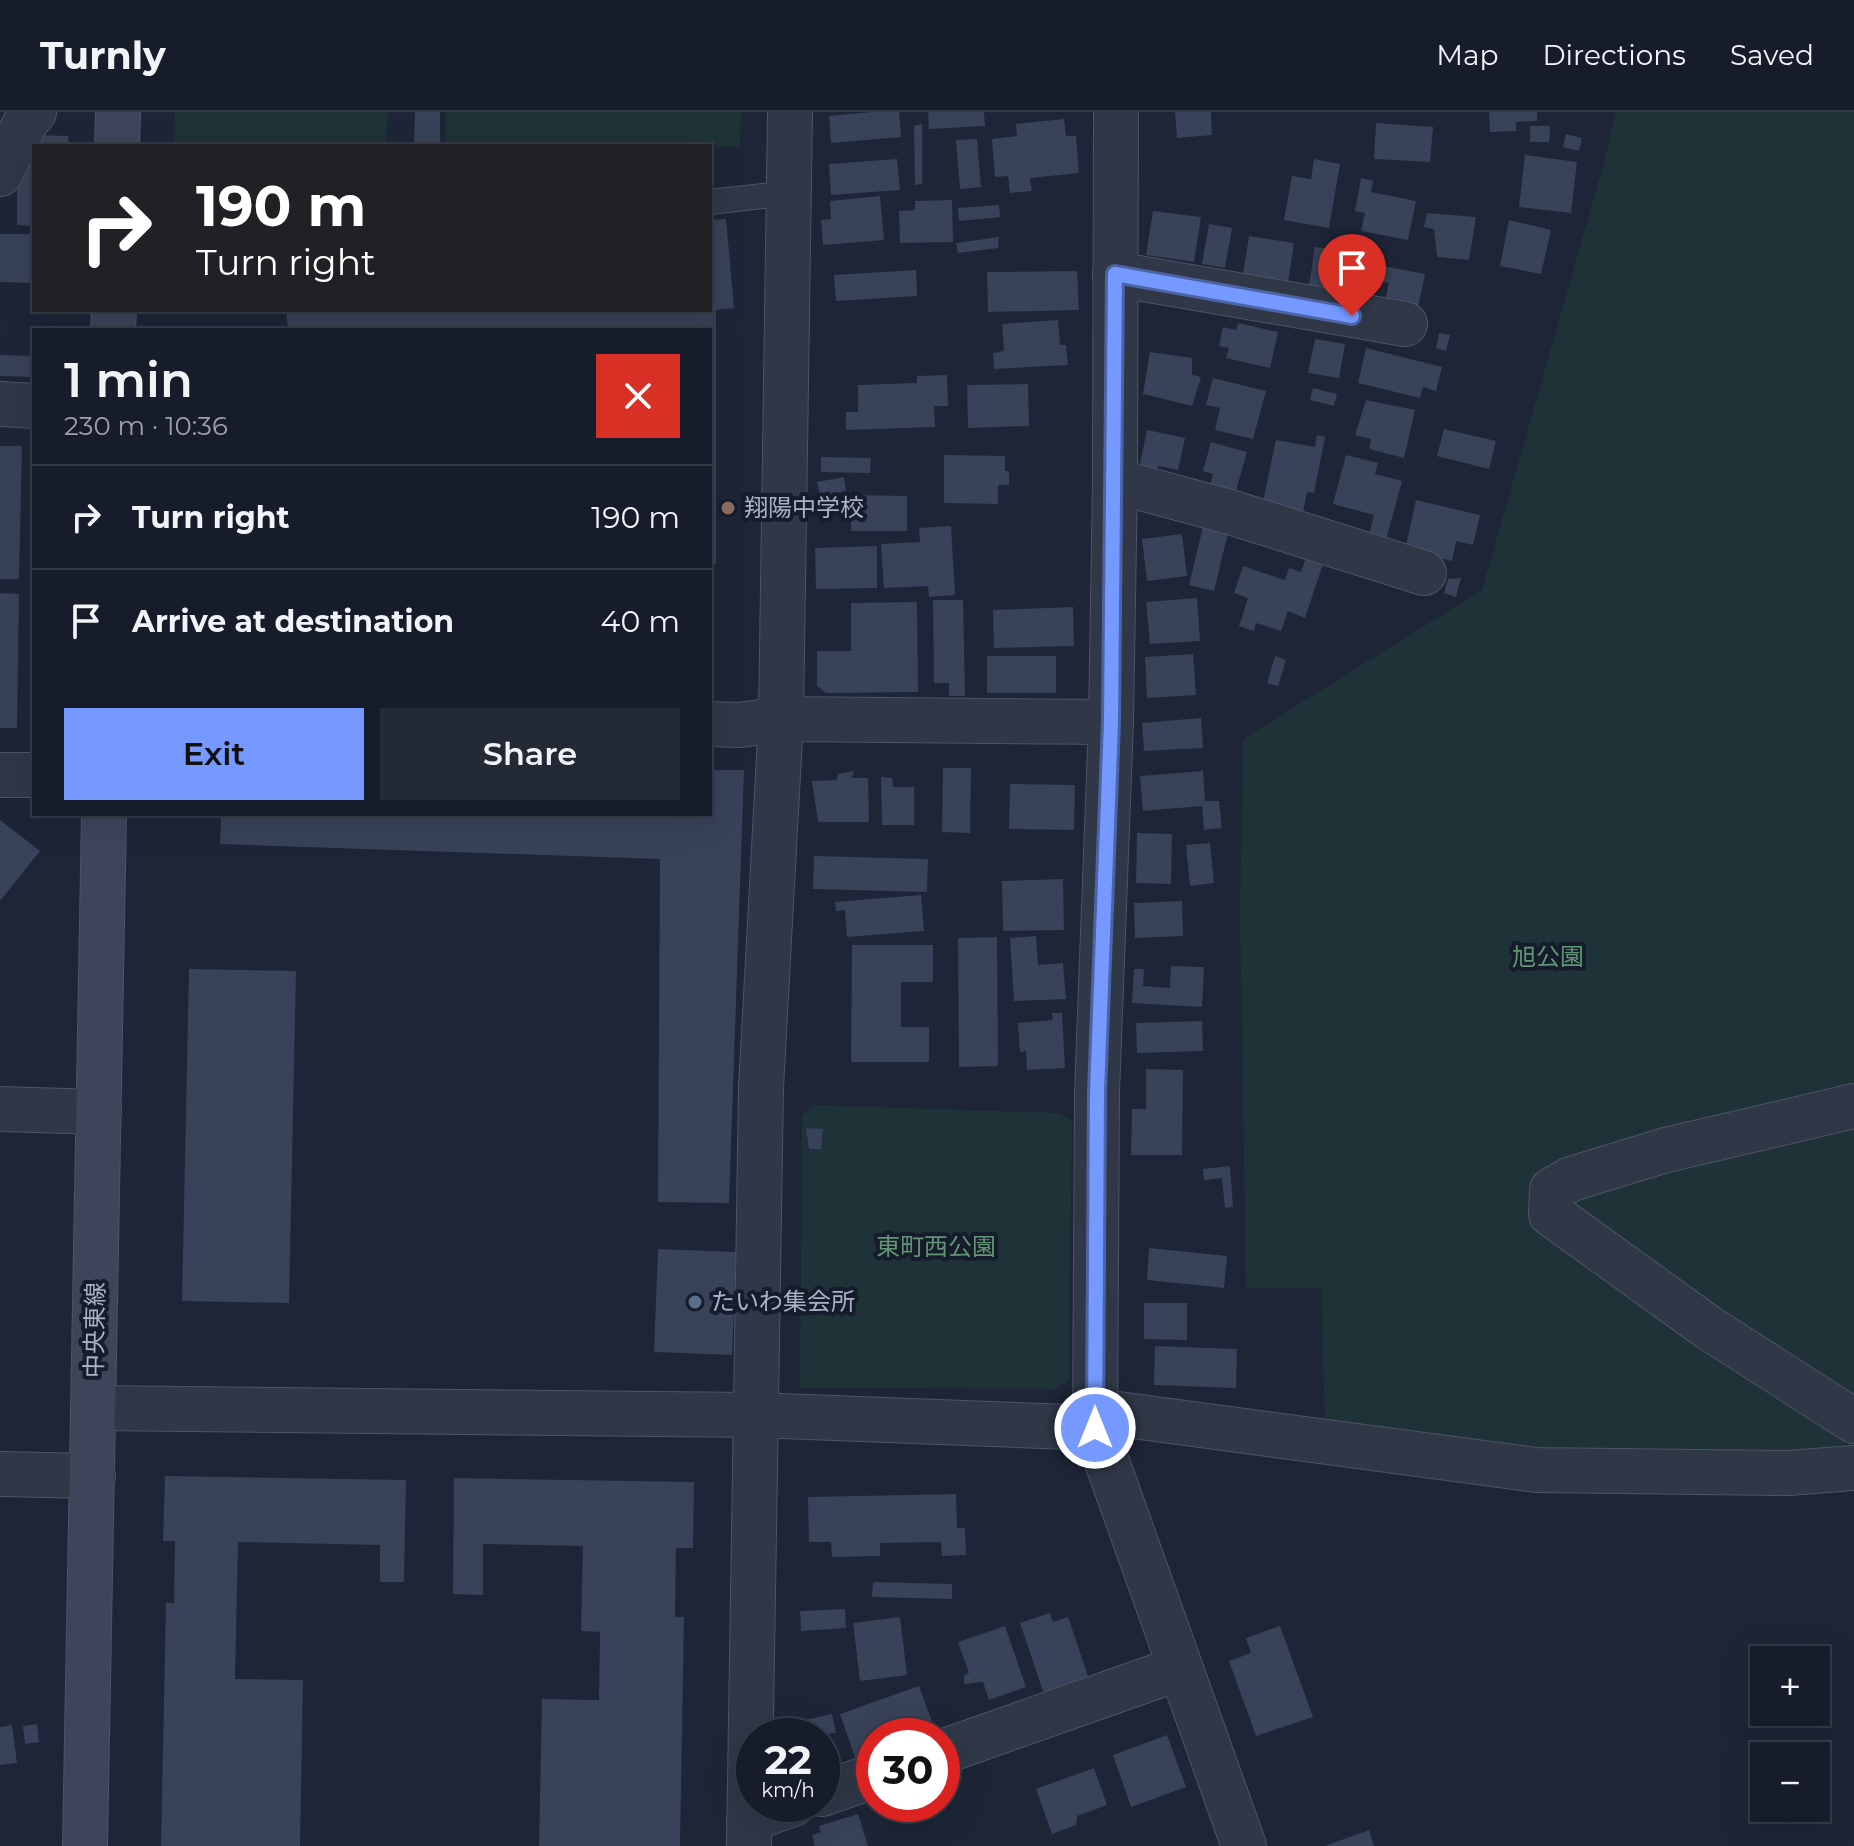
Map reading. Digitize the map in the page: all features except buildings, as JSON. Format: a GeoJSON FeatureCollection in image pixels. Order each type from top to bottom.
{"type":"FeatureCollection","features":[{"type":"Feature","properties":{"kind":"main road"},"geometry":{"type":"LineString","coordinates":[[117,144],[118,112]]}},
{"type":"Feature","properties":{"kind":"main road","name":"中央東線"},"geometry":{"type":"LineString","coordinates":[[85,1846],[104,816]]}},
{"type":"Feature","properties":{"kind":"street"},"geometry":{"type":"LineString","coordinates":[[0,174],[25,123],[34,112]]}},
{"type":"Feature","properties":{"kind":"street"},"geometry":{"type":"LineString","coordinates":[[749,1833],[761,1088],[781,719],[790,112]]}},
{"type":"Feature","properties":{"kind":"street"},"geometry":{"type":"LineString","coordinates":[[1116,112],[1115,481],[1111,722],[1097,1092],[1095,1428],[1244,1846]]}},
{"type":"Feature","properties":{"kind":"street"},"geometry":{"type":"LineString","coordinates":[[1115,274],[1405,324]]}},
{"type":"Feature","properties":{"kind":"street"},"geometry":{"type":"LineString","coordinates":[[0,404],[32,406]]}},
{"type":"Feature","properties":{"kind":"street"},"geometry":{"type":"LineString","coordinates":[[1115,481],[1230,512],[1424,573]]}},
{"type":"Feature","properties":{"kind":"street"},"geometry":{"type":"LineString","coordinates":[[712,724],[740,725],[781,719],[1111,722]]}},
{"type":"Feature","properties":{"kind":"street"},"geometry":{"type":"LineString","coordinates":[[0,775],[32,775]]}},
{"type":"Feature","properties":{"kind":"street"},"geometry":{"type":"LineString","coordinates":[[1854,1106],[1666,1150],[1571,1179],[1552,1190],[1551,1214],[1709,1328],[1854,1421]]}},
{"type":"Feature","properties":{"kind":"street"},"geometry":{"type":"LineString","coordinates":[[0,1109],[99,1112]]}},
{"type":"Feature","properties":{"kind":"street"},"geometry":{"type":"LineString","coordinates":[[94,1408],[754,1415],[1095,1428],[1118,1414],[1536,1470],[1789,1473],[1854,1468]]}},
{"type":"Feature","properties":{"kind":"street"},"geometry":{"type":"LineString","coordinates":[[0,1474],[93,1476]]}},
{"type":"Feature","properties":{"kind":"street"},"geometry":{"type":"LineString","coordinates":[[960,1746],[1180,1668]]}},
{"type":"Feature","properties":{"kind":"lane"},"geometry":{"type":"LineString","coordinates":[[712,202],[789,193]]}},
{"type":"Feature","properties":{"kind":"green space"},"geometry":{"type":"Polygon","coordinates":[[[175,112],[388,112],[386,144],[174,144],[175,112]]]}},
{"type":"Feature","properties":{"kind":"green space"},"geometry":{"type":"Polygon","coordinates":[[[446,112],[741,112],[740,147],[712,147],[712,144],[445,144],[446,112]]]}},
{"type":"Feature","properties":{"kind":"green space","name":"旭公園"},"geometry":{"type":"Polygon","coordinates":[[[1615,112],[1854,112],[1854,1461],[1601,1462],[1325,1427],[1321,1288],[1246,1288],[1240,913],[1243,739],[1482,590],[1608,148],[1615,112]]]}},
{"type":"Feature","properties":{"kind":"green space","name":"東町西公園"},"geometry":{"type":"Polygon","coordinates":[[[813,1105],[1059,1113],[1072,1120],[1069,1380],[1057,1389],[800,1388],[802,1115],[813,1105]]]}},
{"type":"Feature","properties":{"kind":"place","name":"翔陽中学校"},"geometry":{"type":"Point","coordinates":[728,508]}},
{"type":"Feature","properties":{"kind":"place","name":"たいわ集会所"},"geometry":{"type":"Point","coordinates":[695,1302]}},
{"type":"Feature","properties":{"kind":"route"},"geometry":{"type":"LineString","coordinates":[[1095,1428],[1097,1092],[1111,722],[1115,274],[1352,316]]}}]}
